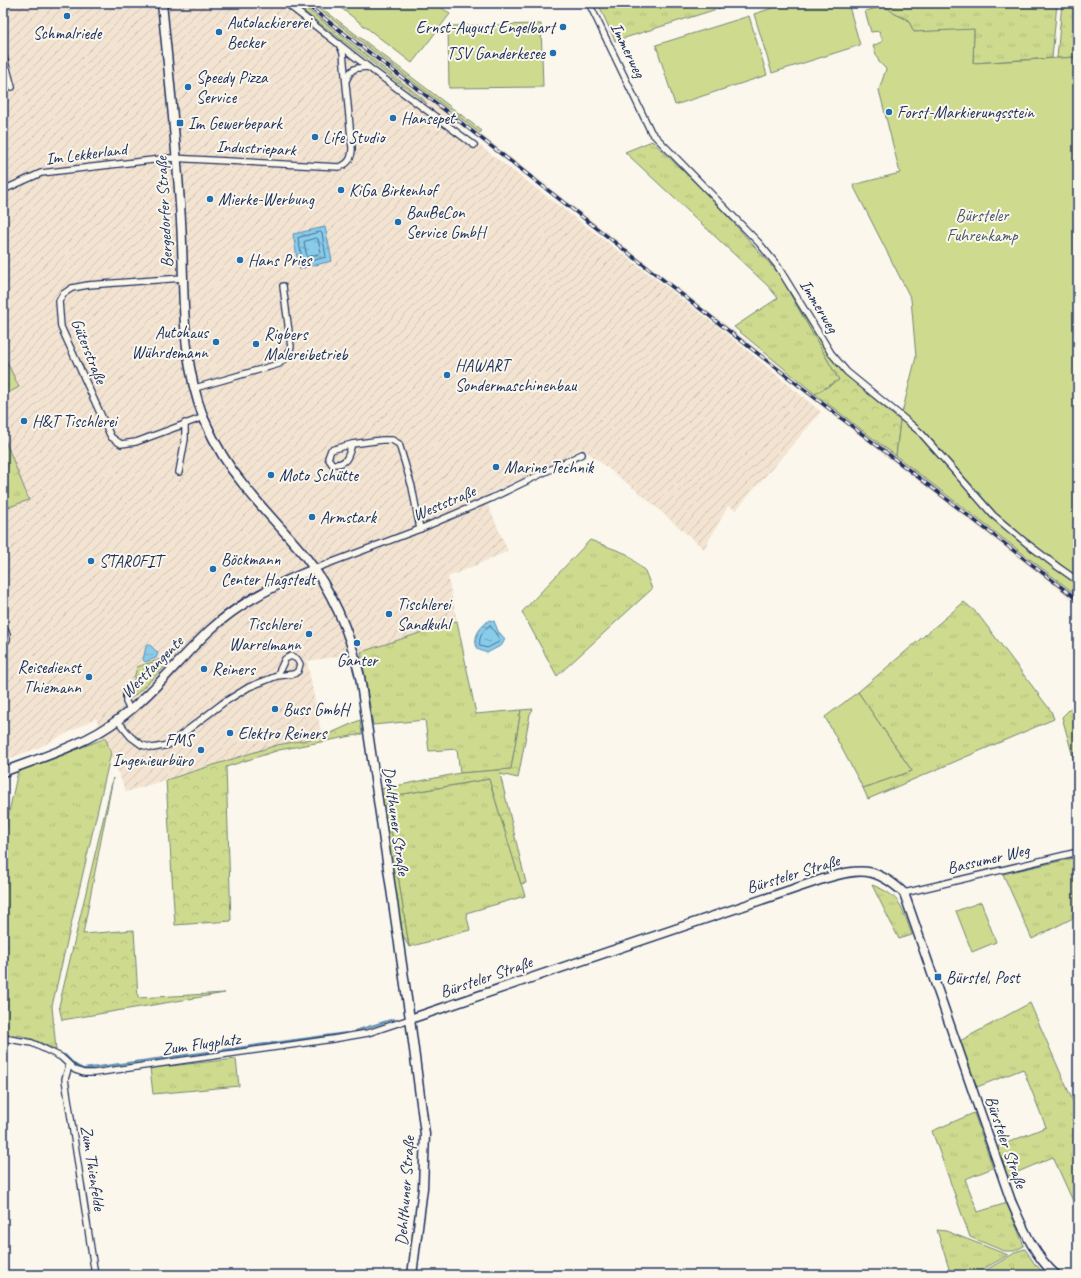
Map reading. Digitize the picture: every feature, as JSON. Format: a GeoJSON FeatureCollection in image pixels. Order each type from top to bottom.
{"type":"FeatureCollection","features":[{"type":"Feature","properties":{"kind":"street","name":"Bergedorfer Straße"},"geometry":{"type":"LineString","coordinates":[[162,3],[177,158],[186,338],[189,363],[204,417]]}},
{"type":"Feature","properties":{"kind":"street"},"geometry":{"type":"LineString","coordinates":[[286,3],[474,145]]}},
{"type":"Feature","properties":{"kind":"street","name":"Immerweg"},"geometry":{"type":"LineString","coordinates":[[589,3],[651,132],[759,243],[777,265],[831,353],[847,372],[920,433],[994,515],[1025,542],[1078,581]]}},
{"type":"Feature","properties":{"kind":"street","name":"Industriepark"},"geometry":{"type":"LineString","coordinates":[[177,158],[338,167],[345,165],[350,161],[352,155],[343,53],[340,44]]}},
{"type":"Feature","properties":{"kind":"street"},"geometry":{"type":"LineString","coordinates":[[3,54],[12,87]]}},
{"type":"Feature","properties":{"kind":"street"},"geometry":{"type":"LineString","coordinates":[[346,83],[349,73],[356,68],[368,66]]}},
{"type":"Feature","properties":{"kind":"street","name":"Im Lekkerland"},"geometry":{"type":"LineString","coordinates":[[3,190],[41,173],[177,158]]}},
{"type":"Feature","properties":{"kind":"street","name":"Güterstraße"},"geometry":{"type":"LineString","coordinates":[[183,278],[88,285],[72,288],[63,294],[59,301],[61,327],[111,437],[121,444],[136,442],[204,417]]}},
{"type":"Feature","properties":{"kind":"street"},"geometry":{"type":"LineString","coordinates":[[195,388],[279,364],[287,356],[291,347],[283,286]]}},
{"type":"Feature","properties":{"kind":"street","name":"Dehlthuner Straße"},"geometry":{"type":"LineString","coordinates":[[204,417],[213,439],[242,484],[289,536],[324,584],[338,610],[355,656],[360,678],[421,1098],[425,1150],[423,1188],[412,1275]]}},
{"type":"Feature","properties":{"kind":"street"},"geometry":{"type":"LineString","coordinates":[[179,472],[185,439],[185,423]]}},
{"type":"Feature","properties":{"kind":"street"},"geometry":{"type":"LineString","coordinates":[[352,444],[346,460],[340,464],[332,464],[328,458],[331,450],[352,444],[382,440],[392,440],[398,444],[404,457],[412,487],[420,529]]}},
{"type":"Feature","properties":{"kind":"street","name":"Weststraße"},"geometry":{"type":"LineString","coordinates":[[314,569],[420,529],[492,498],[582,454]]}},
{"type":"Feature","properties":{"kind":"street","name":"Westtangente"},"geometry":{"type":"LineString","coordinates":[[3,772],[62,750],[118,720],[168,674],[210,630],[240,606],[267,590],[314,569]]}},
{"type":"Feature","properties":{"kind":"street"},"geometry":{"type":"LineString","coordinates":[[3,630],[5,630],[7,635],[7,640],[3,643]]}},
{"type":"Feature","properties":{"kind":"street"},"geometry":{"type":"LineString","coordinates":[[118,720],[131,737],[142,745],[153,748],[168,745],[223,703],[249,688],[277,676]]}},
{"type":"Feature","properties":{"kind":"street"},"geometry":{"type":"LineString","coordinates":[[126,694],[126,702],[130,710]]}},
{"type":"Feature","properties":{"kind":"street","name":"Bassumer Weg"},"geometry":{"type":"LineString","coordinates":[[904,894],[1078,852]]}},
{"type":"Feature","properties":{"kind":"street","name":"Bürsteler Straße"},"geometry":{"type":"LineString","coordinates":[[410,1019],[845,872],[867,871],[873,873],[885,878],[904,894],[1011,1201],[1038,1256],[1056,1275]]}},
{"type":"Feature","properties":{"kind":"street","name":"Zum Flugplatz"},"geometry":{"type":"LineString","coordinates":[[3,1038],[32,1043],[61,1058],[75,1070],[84,1073],[94,1073],[333,1039],[368,1033],[410,1019]]}},
{"type":"Feature","properties":{"kind":"street","name":"Zum Thienfelde"},"geometry":{"type":"LineString","coordinates":[[69,1066],[65,1079],[95,1275]]}},
{"type":"Feature","properties":{"kind":"shaded area"},"geometry":{"type":"Polygon","coordinates":[[[3,3],[292,3],[720,328],[821,412],[736,510],[728,506],[704,549],[642,495],[582,448],[557,462],[484,496],[508,551],[448,577],[457,621],[361,652],[307,661],[322,737],[277,745],[126,792],[96,718],[40,747],[3,761],[3,509],[29,500],[3,435],[3,396],[19,387],[3,354],[3,3]]]}},
{"type":"Feature","properties":{"kind":"shaded area"},"geometry":{"type":"Polygon","coordinates":[[[299,3],[311,3],[427,92],[709,312],[1078,596],[1078,604],[453,119],[460,131],[428,106],[422,97],[299,3]]]}},
{"type":"Feature","properties":{"kind":"green space"},"geometry":{"type":"Polygon","coordinates":[[[293,3],[299,3],[422,98],[427,104],[293,3]]]}},
{"type":"Feature","properties":{"kind":"green space"},"geometry":{"type":"Polygon","coordinates":[[[311,3],[315,3],[482,131],[480,133],[311,3]]]}},
{"type":"Feature","properties":{"kind":"green space"},"geometry":{"type":"Polygon","coordinates":[[[436,3],[450,14],[412,63],[336,4],[436,3]]]}},
{"type":"Feature","properties":{"kind":"green space"},"geometry":{"type":"Polygon","coordinates":[[[598,3],[736,3],[615,41],[598,3]]]}},
{"type":"Feature","properties":{"kind":"green space"},"geometry":{"type":"Polygon","coordinates":[[[788,3],[848,3],[860,45],[772,73],[754,14],[788,3]]]}},
{"type":"Feature","properties":{"kind":"green space"},"geometry":{"type":"Polygon","coordinates":[[[884,3],[1057,3],[1052,58],[973,63],[974,30],[914,32],[908,20],[887,9],[884,3]]]}},
{"type":"Feature","properties":{"kind":"green space"},"geometry":{"type":"Polygon","coordinates":[[[1062,3],[1078,3],[1078,57],[1057,58],[1062,3]]]}},
{"type":"Feature","properties":{"kind":"green space","name":"Bürsteler Fuhrenkamp"},"geometry":{"type":"Polygon","coordinates":[[[885,6],[895,14],[908,20],[914,32],[974,29],[973,63],[1078,57],[1078,596],[896,456],[900,421],[916,357],[911,299],[853,185],[900,173],[879,90],[886,69],[879,62],[873,46],[883,41],[879,31],[871,32],[865,11],[885,6]]]}},
{"type":"Feature","properties":{"kind":"green space"},"geometry":{"type":"Polygon","coordinates":[[[749,16],[767,75],[675,105],[656,45],[749,16]]]}},
{"type":"Feature","properties":{"kind":"green space"},"geometry":{"type":"Polygon","coordinates":[[[541,24],[543,87],[449,88],[448,26],[541,24]]]}},
{"type":"Feature","properties":{"kind":"green space"},"geometry":{"type":"Polygon","coordinates":[[[652,141],[711,198],[780,275],[839,380],[815,394],[734,327],[778,298],[768,286],[625,152],[652,141]]]}},
{"type":"Feature","properties":{"kind":"green space"},"geometry":{"type":"Polygon","coordinates":[[[791,291],[844,373],[900,421],[896,456],[815,394],[839,380],[789,292],[791,291]]]}},
{"type":"Feature","properties":{"kind":"green space"},"geometry":{"type":"Polygon","coordinates":[[[3,354],[19,387],[3,396],[3,354]]]}},
{"type":"Feature","properties":{"kind":"green space"},"geometry":{"type":"Polygon","coordinates":[[[3,435],[29,500],[3,509],[3,435]]]}},
{"type":"Feature","properties":{"kind":"green space"},"geometry":{"type":"Polygon","coordinates":[[[590,540],[627,554],[645,571],[652,589],[557,676],[522,612],[590,540]]]}},
{"type":"Feature","properties":{"kind":"green space"},"geometry":{"type":"Polygon","coordinates":[[[964,602],[977,613],[1051,711],[1054,719],[868,799],[863,788],[912,771],[858,692],[964,602]]]}},
{"type":"Feature","properties":{"kind":"green space"},"geometry":{"type":"Polygon","coordinates":[[[457,621],[476,714],[521,710],[511,769],[460,773],[457,749],[429,751],[425,720],[373,725],[361,652],[457,621]]]}},
{"type":"Feature","properties":{"kind":"green space"},"geometry":{"type":"Polygon","coordinates":[[[164,658],[168,664],[133,697],[130,695],[137,667],[164,658]]]}},
{"type":"Feature","properties":{"kind":"green space"},"geometry":{"type":"Polygon","coordinates":[[[858,692],[912,771],[863,788],[825,717],[858,692]]]}},
{"type":"Feature","properties":{"kind":"green space"},"geometry":{"type":"Polygon","coordinates":[[[1078,701],[1078,775],[1062,717],[1078,701]]]}},
{"type":"Feature","properties":{"kind":"green space"},"geometry":{"type":"Polygon","coordinates":[[[533,709],[530,714],[518,778],[500,774],[526,883],[521,884],[489,779],[386,797],[409,947],[401,932],[381,789],[460,773],[511,769],[521,710],[533,709]]]}},
{"type":"Feature","properties":{"kind":"green space"},"geometry":{"type":"Polygon","coordinates":[[[360,720],[362,734],[279,750],[226,767],[231,921],[175,925],[166,780],[277,745],[322,737],[360,720]]]}},
{"type":"Feature","properties":{"kind":"green space"},"geometry":{"type":"Polygon","coordinates":[[[105,737],[111,753],[52,1006],[56,1050],[24,1037],[3,1034],[3,840],[18,771],[101,740],[105,737]]]}},
{"type":"Feature","properties":{"kind":"green space"},"geometry":{"type":"Polygon","coordinates":[[[113,778],[83,934],[134,930],[138,998],[225,993],[62,1020],[59,1006],[113,778]]]}},
{"type":"Feature","properties":{"kind":"green space"},"geometry":{"type":"Polygon","coordinates":[[[489,779],[525,896],[466,913],[470,930],[409,947],[386,797],[489,779]]]}},
{"type":"Feature","properties":{"kind":"green space"},"geometry":{"type":"Polygon","coordinates":[[[1078,857],[1078,926],[1073,918],[1032,939],[1003,874],[1078,857]]]}},
{"type":"Feature","properties":{"kind":"green space"},"geometry":{"type":"Polygon","coordinates":[[[872,885],[890,894],[900,904],[912,935],[899,939],[872,885]]]}},
{"type":"Feature","properties":{"kind":"green space"},"geometry":{"type":"Polygon","coordinates":[[[981,902],[996,942],[972,952],[956,911],[981,902]]]}},
{"type":"Feature","properties":{"kind":"green space"},"geometry":{"type":"Polygon","coordinates":[[[1030,1003],[1078,1113],[1078,1212],[1053,1157],[1006,1177],[997,1147],[1046,1127],[1023,1069],[977,1087],[960,1041],[1030,1003]]]}},
{"type":"Feature","properties":{"kind":"green space"},"geometry":{"type":"Polygon","coordinates":[[[236,1059],[239,1086],[153,1094],[150,1068],[236,1059]]]}},
{"type":"Feature","properties":{"kind":"green space"},"geometry":{"type":"Polygon","coordinates":[[[974,1113],[993,1168],[965,1179],[978,1212],[1007,1203],[1024,1246],[1014,1251],[1004,1251],[970,1237],[932,1131],[974,1113]]]}},
{"type":"Feature","properties":{"kind":"green space"},"geometry":{"type":"Polygon","coordinates":[[[937,1230],[946,1231],[1008,1255],[973,1275],[951,1275],[937,1230]]]}},
{"type":"Feature","properties":{"kind":"green space"},"geometry":{"type":"Polygon","coordinates":[[[1025,1249],[1034,1263],[1046,1275],[978,1275],[1018,1251],[1025,1249]]]}},
{"type":"Feature","properties":{"kind":"water"},"geometry":{"type":"Polygon","coordinates":[[[325,227],[332,261],[299,269],[293,234],[325,227]]]}},
{"type":"Feature","properties":{"kind":"water"},"geometry":{"type":"Polygon","coordinates":[[[489,620],[494,621],[498,631],[505,639],[502,645],[487,653],[477,649],[476,636],[482,626],[489,620]]]}},
{"type":"Feature","properties":{"kind":"water"},"geometry":{"type":"Polygon","coordinates":[[[147,645],[150,645],[158,653],[156,658],[145,662],[143,660],[147,645]]]}},
{"type":"Feature","properties":{"kind":"waterway"},"geometry":{"type":"LineString","coordinates":[[355,1031],[394,1019]]}},
{"type":"Feature","properties":{"kind":"waterway"},"geometry":{"type":"LineString","coordinates":[[65,1055],[74,1064],[83,1069],[346,1033]]}},
{"type":"Feature","properties":{"kind":"waterway"},"geometry":{"type":"LineString","coordinates":[[10,1037],[31,1040]]}},
{"type":"Feature","properties":{"kind":"railway"},"geometry":{"type":"LineString","coordinates":[[304,3],[428,97],[1078,600]]}},
{"type":"Feature","properties":{"kind":"place","name":"Schmalriede"},"geometry":{"type":"Point","coordinates":[67,16]}},
{"type":"Feature","properties":{"kind":"place","name":"Ernst-August Engelbart"},"geometry":{"type":"Point","coordinates":[563,27]}},
{"type":"Feature","properties":{"kind":"place","name":"Autolackiererei Becker"},"geometry":{"type":"Point","coordinates":[219,32]}},
{"type":"Feature","properties":{"kind":"place","name":"TSV Ganderkesee"},"geometry":{"type":"Point","coordinates":[553,53]}},
{"type":"Feature","properties":{"kind":"place","name":"Speedy Pizza Service"},"geometry":{"type":"Point","coordinates":[188,87]}},
{"type":"Feature","properties":{"kind":"place","name":"Forst-Markierungsstein"},"geometry":{"type":"Point","coordinates":[889,112]}},
{"type":"Feature","properties":{"kind":"place","name":"Hansepet"},"geometry":{"type":"Point","coordinates":[393,118]}},
{"type":"Feature","properties":{"kind":"place","name":"Im Gewerbepark"},"geometry":{"type":"Point","coordinates":[180,123]}},
{"type":"Feature","properties":{"kind":"place","name":"Life Studio"},"geometry":{"type":"Point","coordinates":[315,137]}},
{"type":"Feature","properties":{"kind":"place","name":"KiGa Birkenhof"},"geometry":{"type":"Point","coordinates":[341,190]}},
{"type":"Feature","properties":{"kind":"place","name":"Mierke-Werbung"},"geometry":{"type":"Point","coordinates":[210,199]}},
{"type":"Feature","properties":{"kind":"place","name":"BauBeCon Service GmbH"},"geometry":{"type":"Point","coordinates":[398,222]}},
{"type":"Feature","properties":{"kind":"place","name":"Hans Pries"},"geometry":{"type":"Point","coordinates":[240,260]}},
{"type":"Feature","properties":{"kind":"place","name":"Autohaus Wührdemann"},"geometry":{"type":"Point","coordinates":[216,342]}},
{"type":"Feature","properties":{"kind":"place","name":"Rigbers Malereibetrieb"},"geometry":{"type":"Point","coordinates":[256,344]}},
{"type":"Feature","properties":{"kind":"place","name":"HAWART Sondermaschinenbau"},"geometry":{"type":"Point","coordinates":[447,375]}},
{"type":"Feature","properties":{"kind":"place","name":"H&T Tischlerei"},"geometry":{"type":"Point","coordinates":[24,421]}},
{"type":"Feature","properties":{"kind":"place","name":"Marine Technik"},"geometry":{"type":"Point","coordinates":[496,467]}},
{"type":"Feature","properties":{"kind":"place","name":"Moto Schütte"},"geometry":{"type":"Point","coordinates":[271,475]}},
{"type":"Feature","properties":{"kind":"place","name":"Armstark"},"geometry":{"type":"Point","coordinates":[312,517]}},
{"type":"Feature","properties":{"kind":"place","name":"STAROFIT"},"geometry":{"type":"Point","coordinates":[91,561]}},
{"type":"Feature","properties":{"kind":"place","name":"Böckmann Center Hagstedt"},"geometry":{"type":"Point","coordinates":[213,569]}},
{"type":"Feature","properties":{"kind":"place","name":"Tischlerei Sandkuhl"},"geometry":{"type":"Point","coordinates":[389,614]}},
{"type":"Feature","properties":{"kind":"place","name":"Tischlerei Warrelmann"},"geometry":{"type":"Point","coordinates":[309,634]}},
{"type":"Feature","properties":{"kind":"place","name":"Ganter"},"geometry":{"type":"Point","coordinates":[357,643]}},
{"type":"Feature","properties":{"kind":"place","name":"Reiners"},"geometry":{"type":"Point","coordinates":[204,669]}},
{"type":"Feature","properties":{"kind":"place","name":"Reisedienst Thiemann"},"geometry":{"type":"Point","coordinates":[89,677]}},
{"type":"Feature","properties":{"kind":"place","name":"Buss GmbH"},"geometry":{"type":"Point","coordinates":[275,709]}},
{"type":"Feature","properties":{"kind":"place","name":"Elektro Reiners"},"geometry":{"type":"Point","coordinates":[230,733]}},
{"type":"Feature","properties":{"kind":"place","name":"FMS Ingenieurbüro"},"geometry":{"type":"Point","coordinates":[201,750]}},
{"type":"Feature","properties":{"kind":"place","name":"Bürstel, Post"},"geometry":{"type":"Point","coordinates":[938,977]}}]}
